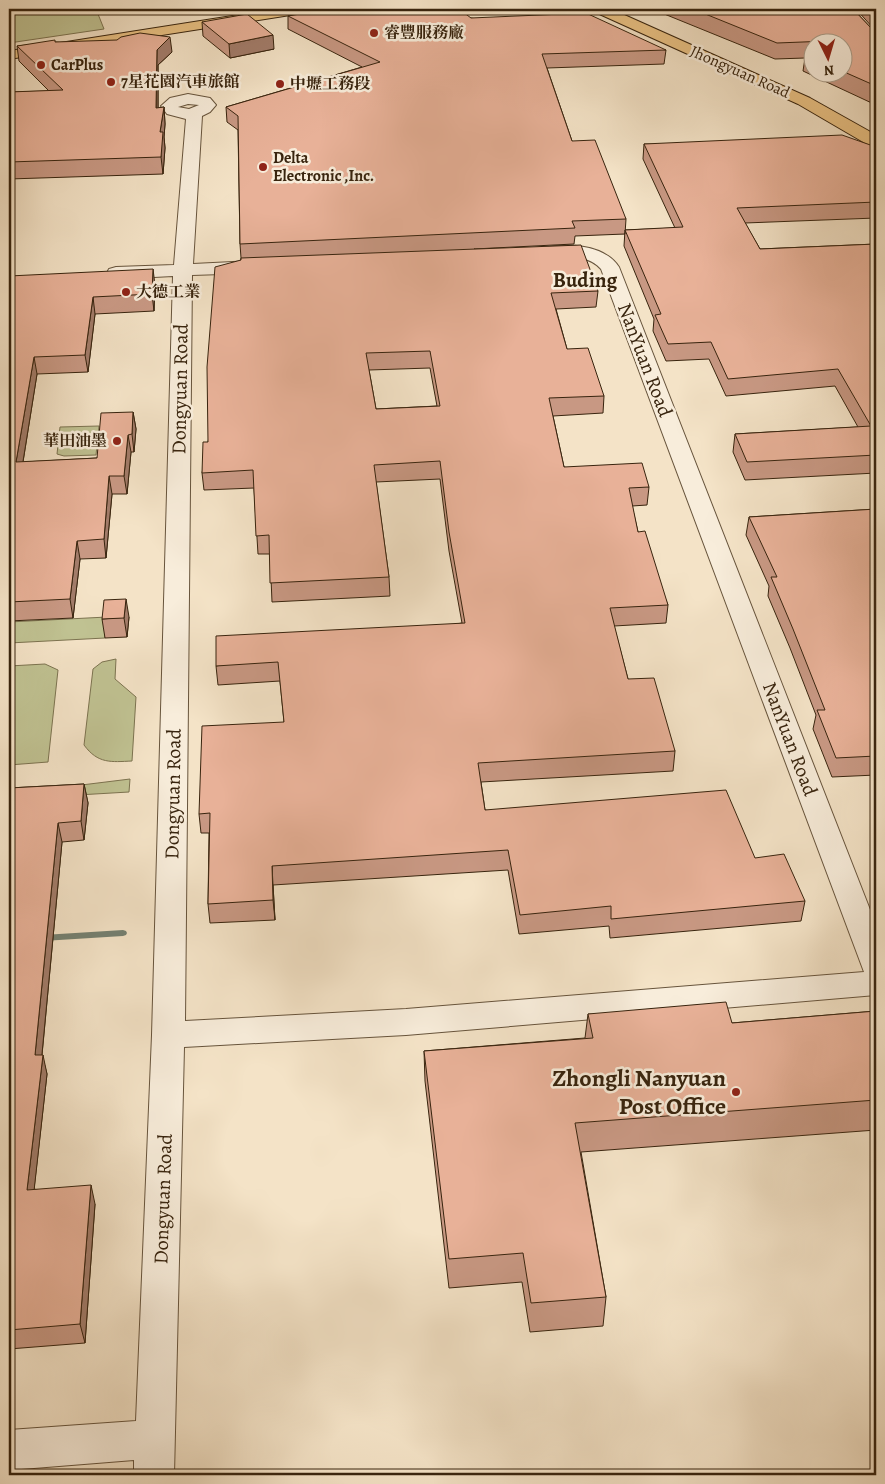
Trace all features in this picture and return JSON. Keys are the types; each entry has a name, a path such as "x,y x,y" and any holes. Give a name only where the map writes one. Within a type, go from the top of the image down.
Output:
{"main road":[{"path":"9,46 246,9"},
{"path":"9,55 303,9"},
{"name":"Jhongyuan Road","path":"600,9 804,101 876,142"},
{"name":"Jhongyuan Road","path":"624,9 824,97 876,125"}],"street":[{"name":"Dongyuan Road","path":"154,1457 168,1035 183,270 194,113"},
{"name":"NanYuan Road","path":"527,254 587,253 598,256 610,268 876,964"},
{"path":"96,274 271,266"},
{"path":"168,1035 406,1022 876,983"},
{"path":"9,1450 154,1457"}],"green space":[{"path":"9,9 96,9 104,29 9,43"},
{"path":"99,426 96,455 64,456 57,454 60,427"},
{"path":"107,617 105,638 9,643 9,622"},
{"path":"116,659 115,679 136,697 132,761 105,761 94,756 84,745 93,669 102,662"},
{"path":"45,664 58,670 48,762 9,765 9,666"},
{"path":"130,779 129,792 9,799 33,791"}],"building":[{"path":"330,9 459,9 471,18 586,13 666,50 542,54 572,141 595,140 626,219 572,221 575,228 240,244 238,116 226,107 380,62 288,16"},
{"path":"693,9 853,9 872,29 876,29 876,86 852,75 852,32 802,32 802,42 777,43"},
{"path":"247,14 273,35 229,44 202,22"},
{"path":"140,33 170,37 157,50 156,108 164,107 160,132 163,132 161,157 9,162 9,92 63,90 17,46 55,40 55,42 117,40 121,37"},
{"path":"842,135 876,147 876,202 737,208 760,249 876,244 876,455 747,462 735,434 871,426 838,369 728,379 711,342 668,344 655,315 661,314 625,230 683,227 644,144"},
{"path":"581,245 598,291 551,293 567,349 588,348 604,396 549,398 564,467 642,463 649,487 629,488 638,532 645,531 668,605 610,608 628,679 654,678 675,751 478,763 485,810 726,790 755,858 784,854 805,901 611,919 611,906 520,915 508,850 272,866 273,900 208,904 210,813 199,814 202,726 284,722 278,662 216,666 216,636 465,623 449,532 440,461 374,465 389,577 270,583 269,535 256,536 253,470 202,473 203,442 208,442 207,367 215,267 241,260 241,258","holes":["430,351 440,406 376,409 366,353"]},
{"path":"153,269 152,294 93,297 85,355 34,357 16,462 97,458 101,413 133,412 132,434 128,435 124,476 109,476 104,539 77,541 70,599 9,602 9,276"},
{"path":"876,509 876,756 836,758 817,710 825,710 771,577 777,577 749,517"},
{"path":"126,599 124,618 102,619 104,600"},
{"path":"84,784 81,821 58,823 35,1055 43,1055 27,1190 91,1185 80,1324 9,1330 9,788"},
{"path":"726,1002 732,1023 876,1011 876,1100 575,1123 606,1297 531,1303 523,1253 449,1259 424,1051 593,1038 588,1014"}],"waterway":[{"path":"43,938 123,933"}],"place":[{"name":"睿豐服務廠","path":"374,33"},
{"name":"CarPlus","path":"41,65"},
{"name":"7星花園汽車旅館","path":"111,82"},
{"name":"中壢工務段","path":"280,84"},
{"name":"Delta Electronic ,Inc.","path":"263,167"},
{"name":"大德工業","path":"126,292"},
{"name":"華田油墨","path":"117,441"},
{"name":"Zhongli Nanyuan Post Office","path":"736,1092"}],"district":[{"name":"Buding","path":"585,280"}]}
